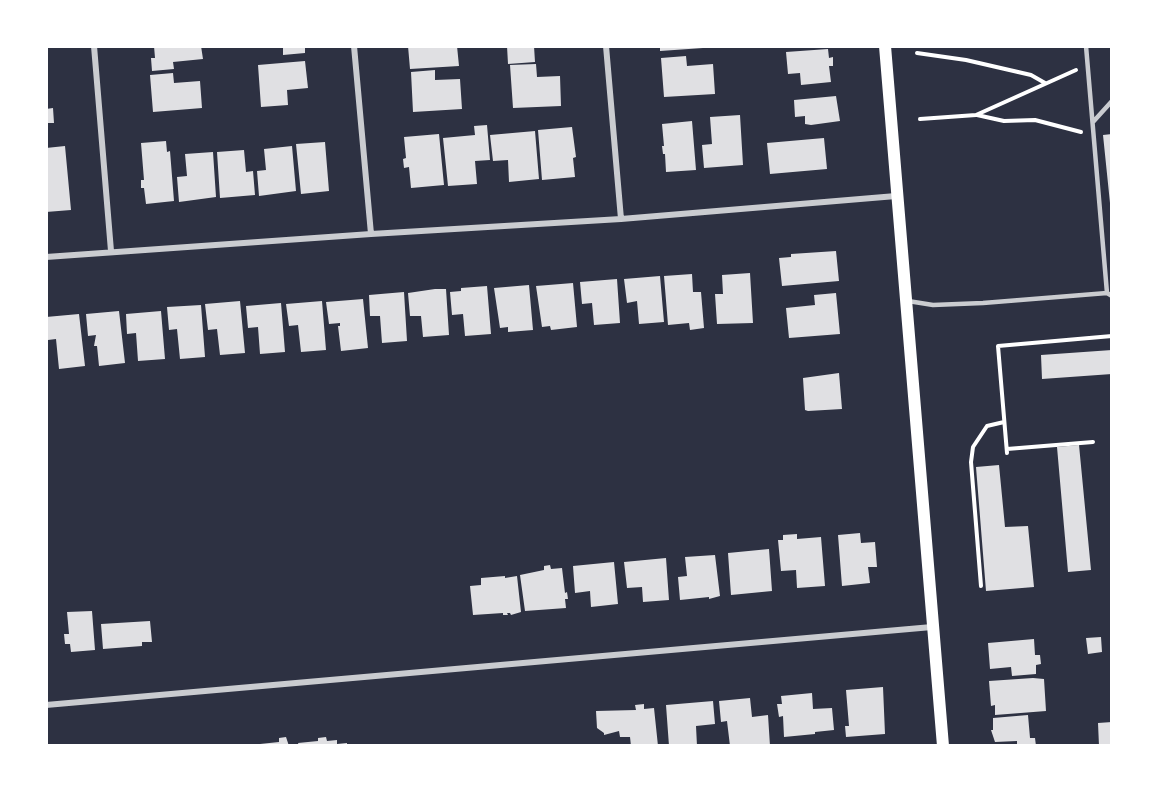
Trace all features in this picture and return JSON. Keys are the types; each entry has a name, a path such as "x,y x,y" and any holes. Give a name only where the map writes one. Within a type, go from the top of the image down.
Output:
{"main road":[{"path":"885,46 943,746"}],"street":[{"path":"94,46 111,251"},
{"path":"354,46 371,234"},
{"path":"606,46 621,219"},
{"path":"46,257 621,219 896,196"},
{"path":"46,705 932,627"}],"lane":[{"path":"905,300 933,305 1109,294 1086,46"},
{"path":"1093,122 1112,101"}],"path":[{"path":"917,53 966,60 1031,75 1046,83"},
{"path":"976,115 1088,64"},
{"path":"920,119 976,115 1004,121 1035,120 1094,135"},
{"path":"1092,442 1007,451 998,346 1112,336"},
{"path":"981,586 971,462 973,447 987,426 1004,422"}],"building":[{"path":"154,46 201,46 203,59 173,62 174,69 152,71 151,58 155,58"},
{"path":"283,46 305,46 305,53 283,55"},
{"path":"408,46 457,46 459,66 410,69"},
{"path":"507,46 534,46 535,62 508,64"},
{"path":"660,46 703,46 703,48 660,51"},
{"path":"828,49 829,58 833,57 833,66 829,66 831,82 801,85 800,73 788,74 786,52"},
{"path":"686,56 687,66 713,64 715,94 664,97 661,58"},
{"path":"305,61 308,88 287,90 288,105 261,107 258,65"},
{"path":"536,64 537,77 560,76 561,106 513,108 510,65"},
{"path":"435,70 435,80 460,79 462,109 413,112 411,72"},
{"path":"173,73 174,83 200,81 202,108 153,112 150,75"},
{"path":"836,96 840,121 811,125 805,124 805,116 795,117 794,100"},
{"path":"53,108 54,123 46,123 46,109"},
{"path":"740,115 743,165 704,168 702,145 712,144 710,117"},
{"path":"692,121 696,170 666,172 662,146 664,146 662,124"},
{"path":"487,125 490,160 475,161 477,184 448,186 443,138 475,135 474,126"},
{"path":"572,127 576,157 573,158 575,177 542,180 538,130"},
{"path":"535,131 539,179 509,182 508,160 493,161 490,135"},
{"path":"439,134 444,185 411,188 409,167 404,168 403,159 406,158 404,137"},
{"path":"1112,134 1112,203 1110,203 1103,135"},
{"path":"824,138 827,169 770,174 767,143"},
{"path":"166,141 167,152 170,151 174,201 146,204 144,188 141,188 141,180 144,180 141,143"},
{"path":"325,142 329,191 301,194 296,144"},
{"path":"65,146 71,210 46,212 46,148"},
{"path":"292,146 296,191 259,196 257,171 266,170 264,149"},
{"path":"244,150 246,172 253,171 255,195 220,198 217,152"},
{"path":"213,152 216,197 179,202 177,177 187,176 185,154"},
{"path":"836,251 839,281 782,286 779,258 791,257 791,254"},
{"path":"750,273 753,323 717,324 715,294 723,294 722,275"},
{"path":"692,274 693,292 701,292 704,328 690,330 689,323 668,325 664,276"},
{"path":"660,276 664,322 639,324 637,301 627,303 624,279"},
{"path":"617,279 620,323 594,325 592,303 582,304 580,282"},
{"path":"573,283 577,327 551,330 550,326 542,327 536,286"},
{"path":"529,285 533,330 508,332 508,327 500,328 494,288"},
{"path":"487,286 491,334 465,336 463,314 452,315 450,292 461,291 461,288"},
{"path":"446,289 449,335 423,337 421,316 410,316 408,293"},
{"path":"404,292 407,341 382,343 380,316 370,316 369,295"},
{"path":"836,293 840,334 789,338 786,308 815,305 814,295"},
{"path":"363,299 368,348 341,351 338,326 340,323 329,324 326,302"},
{"path":"240,301 245,353 220,355 217,329 208,330 205,304"},
{"path":"322,301 326,350 301,352 298,325 289,326 286,304"},
{"path":"281,303 285,352 260,354 258,327 248,328 246,306"},
{"path":"201,305 205,357 180,359 177,329 169,330 167,307"},
{"path":"119,311 125,363 99,366 97,346 94,346 96,335 88,336 86,314"},
{"path":"161,311 165,359 138,361 136,333 127,334 126,314"},
{"path":"79,314 85,366 59,369 56,339 48,340 46,317"},
{"path":"1112,350 1112,374 1042,379 1041,355"},
{"path":"839,373 842,409 805,410 803,378"},
{"path":"1079,445 1091,570 1068,572 1057,447"},
{"path":"999,465 1005,527 1028,526 1034,587 986,591 976,467"},
{"path":"860,533 861,543 875,542 877,567 868,567 870,583 842,586 838,535"},
{"path":"797,534 797,539 821,537 825,586 797,588 796,570 781,571 778,540 783,540 783,535"},
{"path":"769,549 772,591 731,595 728,553"},
{"path":"715,555 720,596 709,599 709,597 680,600 678,577 687,576 685,557"},
{"path":"666,558 669,600 643,602 642,587 627,588 624,562"},
{"path":"614,562 618,604 591,607 590,591 575,593 573,566"},
{"path":"550,565 551,569 562,568 565,593 567,592 568,599 565,599 566,608 525,611 520,575 544,570 544,566"},
{"path":"505,576 505,578 517,576 521,612 511,615 507,613 508,615 503,615 503,613 473,615 470,586 481,585 481,578"},
{"path":"92,611 95,650 71,652 70,644 65,644 64,634 69,634 67,612"},
{"path":"150,621 152,642 142,642 142,646 103,649 101,624"},
{"path":"1101,637 1102,652 1088,654 1086,638"},
{"path":"1034,639 1035,655 1040,655 1041,664 1036,665 1036,674 1012,676 1011,667 990,669 988,643"},
{"path":"1044,679 1046,711 995,715 995,705 991,706 989,681"},
{"path":"883,687 885,734 846,737 845,726 849,726 846,690"},
{"path":"812,693 813,709 832,708 834,730 784,737 783,716 779,717 777,704 782,704 781,696"},
{"path":"750,698 752,717 768,715 770,746 730,746 727,721 721,722 719,701"},
{"path":"713,701 715,724 696,726 697,746 669,746 666,705"},
{"path":"644,704 644,709 654,708 658,746 631,746 630,737 620,737 619,731 604,735 597,728 596,711 636,710 635,705"},
{"path":"1028,715 1030,738 1035,738 1036,746 1017,746 1017,741 995,742 991,730 993,730 993,718"},
{"path":"1112,722 1112,746 1099,746 1098,723"},
{"path":"286,737 289,746 260,746 260,744 279,742 279,738"},
{"path":"326,737 327,741 337,740 337,744 347,743 347,746 299,746 298,743 318,741 318,738"}]}
